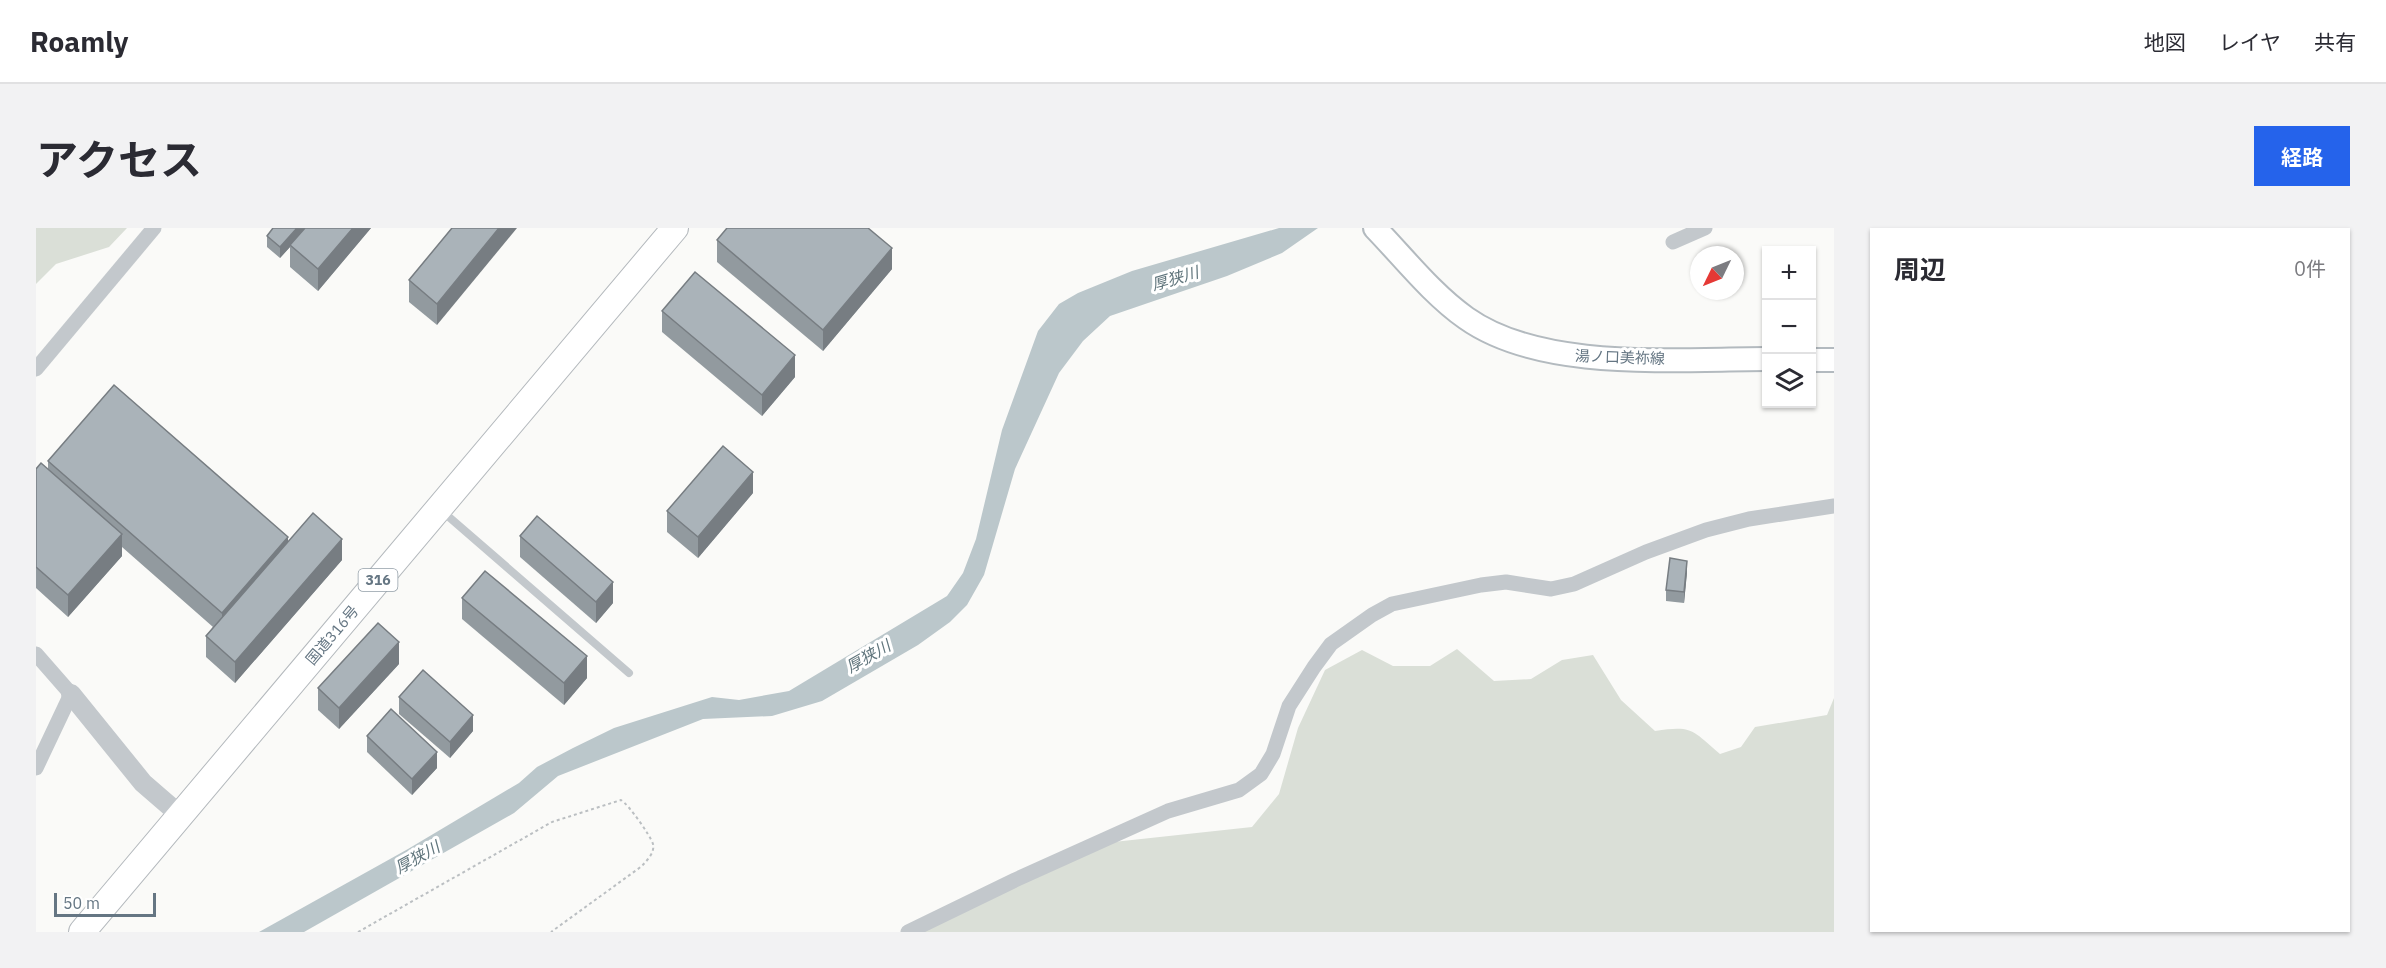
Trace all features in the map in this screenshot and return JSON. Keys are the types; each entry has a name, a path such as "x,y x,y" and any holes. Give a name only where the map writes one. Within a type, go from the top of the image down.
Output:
{"highway":[{"name":"国道316号","path":"82,932 672,229"}],"main road":[{"name":"湯ノ口美祢線","path":"1375,228 1442,298 1467,319 1496,335 1526,347 1581,357 1762,359"},
{"path":"1816,360 1834,360"}],"street":[{"path":"36,369 154,228"},
{"path":"1673,242 1705,228"},
{"path":"908,932 1015,880 1168,811 1239,790 1261,774 1273,754 1289,706 1331,644 1392,604 1506,582 1551,590 1574,584 1646,552 1706,530 1749,519 1834,506"},
{"path":"36,654 143,783 180,815"},
{"path":"36,768 71,694"}],"lane":[{"path":"439,508 629,674"}],"path":[{"path":"358,932 552,822 621,800 629,805 653,844 652,854 642,866 551,932"}],"shaded area":[{"path":"36,228 127,228 109,247 56,264 36,284"},
{"path":"1457,649 1494,681 1531,679 1562,660 1593,655 1621,700 1655,731 1685,729 1691,731 1720,754 1741,747 1755,727 1827,715 1834,698 1834,932 922,932 1095,844 1252,827 1279,794 1298,728 1325,670 1362,650 1393,666 1430,666"}],"water":[{"name":"厚狭川","path":"1279,228 1318,228 1282,253 1227,276 1110,316 1083,341 1059,373 1015,469 984,575 967,605 950,622 918,645 822,701 772,716 703,719 558,776 514,813 304,932 259,932 408,849 519,783 537,767 573,748 614,728 712,697 739,700 789,691 947,596 963,573 976,539 1002,430 1038,331 1059,304 1078,293 1132,271"}],"building":[{"path":"273,228 297,228 280,247 267,236"},
{"path":"305,228 353,228 318,269 290,245"},
{"path":"452,228 499,228 437,304 409,280"},
{"path":"727,228 868,228 892,248 823,330 717,240"},
{"path":"695,272 795,355 762,395 662,311"},
{"path":"114,385 288,537 222,613 48,461"},
{"path":"723,446 753,472 698,537 667,511"},
{"path":"41,463 122,534 68,595 36,567 36,469"},
{"path":"313,513 342,539 235,662 206,636"},
{"path":"537,516 613,582 596,602 520,536"},
{"path":"1670,558 1687,561 1684,592 1666,590"},
{"path":"485,571 587,656 564,683 462,598"},
{"path":"378,623 399,642 339,708 318,688"},
{"path":"423,670 473,715 450,742 399,697"},
{"path":"391,709 437,752 412,779 367,736"}]}
